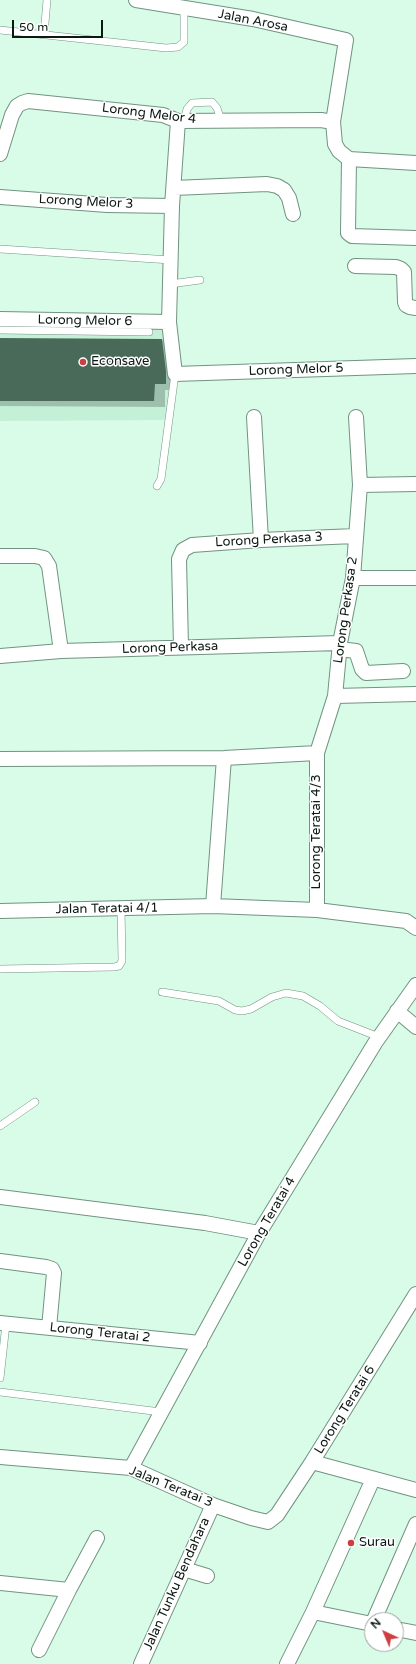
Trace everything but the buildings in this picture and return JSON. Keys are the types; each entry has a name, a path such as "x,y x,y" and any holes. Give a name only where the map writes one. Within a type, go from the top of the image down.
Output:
{"street":[{"name":"Jalan Arosa","path":"136,0 253,19 346,40 333,122"},
{"name":"Lorong Melor 4","path":"0,154 12,115 17,106 28,101 163,115 181,121 321,120 333,122"},
{"path":"175,374 169,322 172,206 181,121"},
{"path":"333,122 335,144 339,151 349,159 416,163"},
{"path":"349,159 348,233 352,236 416,238"},
{"path":"174,188 272,185 284,190 289,198 293,214"},
{"name":"Lorong Melor 3","path":"0,197 107,205 172,206"},
{"path":"355,266 396,267 401,269 404,272 405,302 410,308 416,308"},
{"name":"Lorong Melor 6","path":"0,319 169,322"},
{"name":"Lorong Melor 5","path":"175,374 416,366"},
{"path":"254,417 261,540"},
{"name":"Lorong Perkasa 2","path":"317,753 335,696 339,646 353,578 360,485 356,417"},
{"path":"360,485 416,484"},
{"name":"Lorong Perkasa 3","path":"181,647 178,559 183,550 192,545 355,536"},
{"path":"0,556 35,556 44,558 49,566 61,651"},
{"path":"353,578 416,578"},
{"name":"Lorong Perkasa","path":"0,656 61,651 181,647 339,646 356,651 362,669 366,673 403,671"},
{"path":"335,696 416,694"},
{"path":"0,759 224,758 317,753"},
{"name":"Lorong Teratai 4/3","path":"316,910 317,753"},
{"path":"213,906 224,758"},
{"name":"Jalan Teratai 4/1","path":"0,911 213,906 316,910 406,921 416,928"},
{"name":"Lorong Teratai 4","path":"130,1468 200,1343 259,1233 379,1037 416,985"},
{"path":"397,1011 416,1027"},
{"path":"0,1198 205,1224 259,1233"},
{"path":"0,1261 52,1269 54,1274 49,1328"},
{"name":"Lorong Teratai 6","path":"268,1522 277,1515 312,1462 416,1294"},
{"name":"Lorong Teratai 2","path":"3,1323 200,1343"},
{"name":"Jalan Teratai 3","path":"0,1457 130,1468 213,1505 268,1522"},
{"path":"312,1462 416,1490"},
{"path":"287,1664 313,1612 373,1479"},
{"name":"Jalan Tunku Bendahara","path":"142,1664 213,1505"},
{"path":"378,1612 416,1524"},
{"path":"40,1650 68,1590 97,1538"},
{"path":"184,1569 207,1576"},
{"path":"0,1583 68,1590"},
{"path":"313,1612 364,1622"},
{"path":"404,1631 416,1633"}],"lane":[{"path":"44,35 47,0"},
{"path":"0,30 166,48 178,47 184,42 184,8"},
{"path":"0,249 171,260"},
{"path":"170,284 200,280"},
{"path":"0,330 148,332"},
{"path":"157,486 161,479 175,374"},
{"path":"0,969 119,966 122,961 121,908"},
{"path":"162,992 219,1001 242,1012 251,1009 272,997 286,993 303,996 320,1006 338,1021 379,1037"},
{"path":"0,1126 34,1102"},
{"path":"0,1378 3,1323"},
{"path":"0,1392 162,1412"}],"shaded area":[{"name":"Econsave","path":"0,322 166,327 171,375 166,420 0,421"}],"place":[{"name":"Econsave","path":"83,362"},
{"name":"Surau","path":"351,1543"}]}
